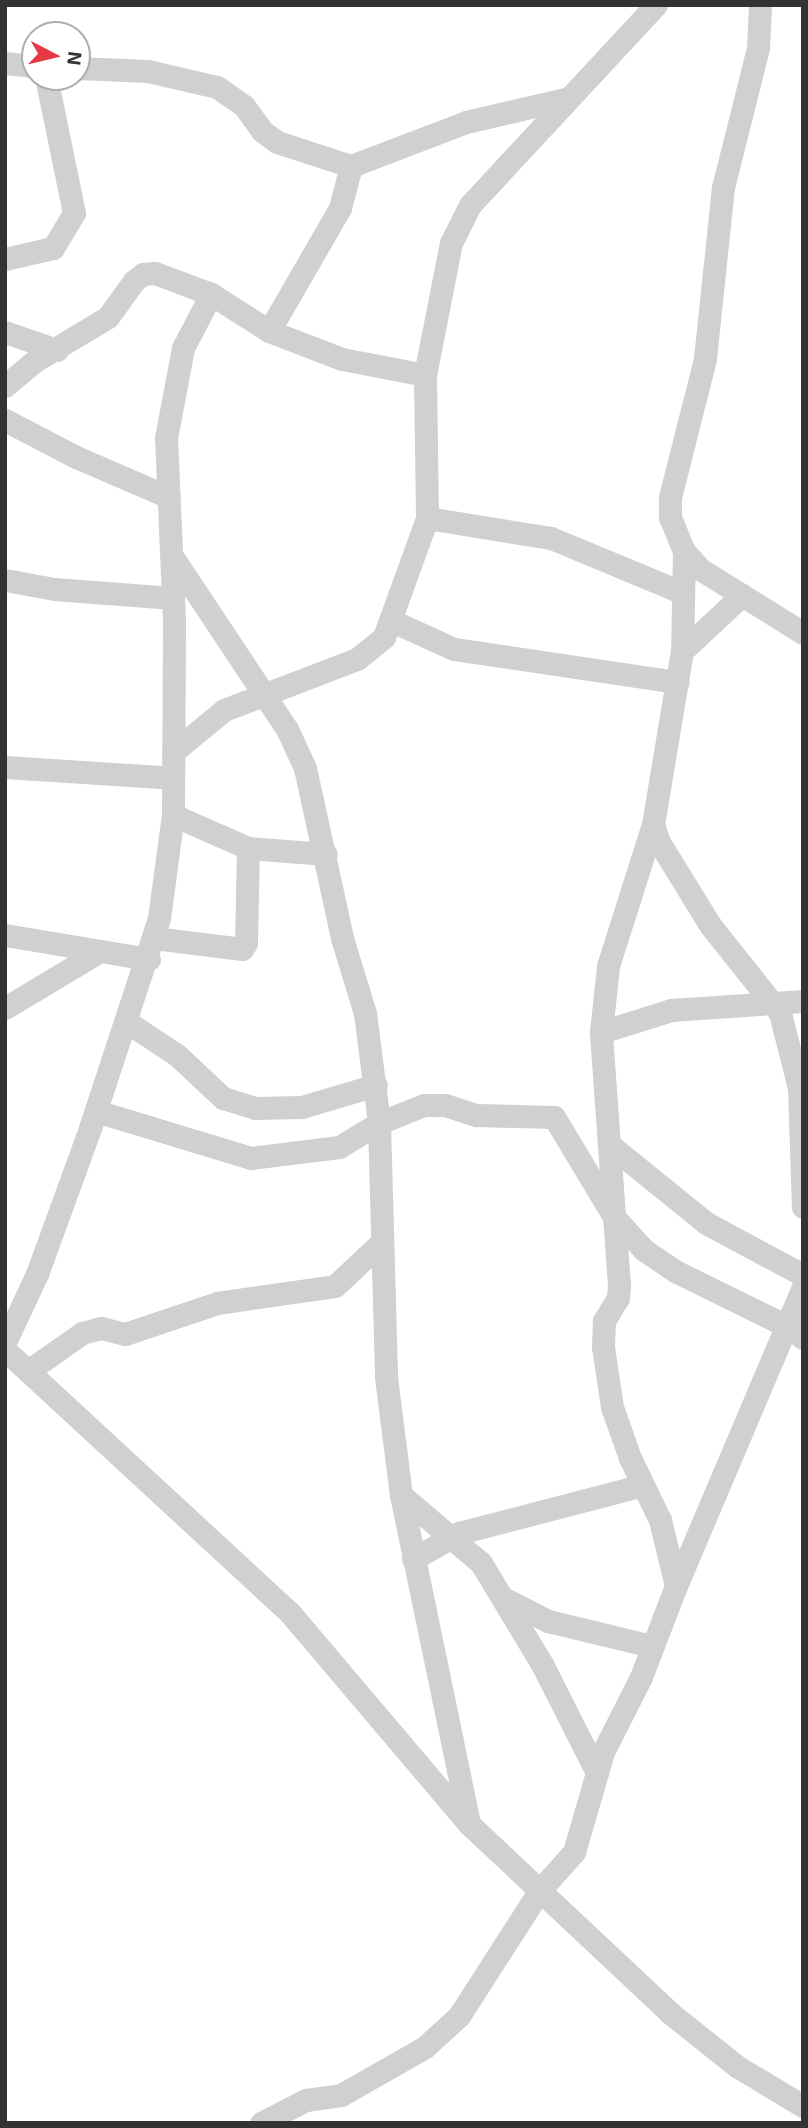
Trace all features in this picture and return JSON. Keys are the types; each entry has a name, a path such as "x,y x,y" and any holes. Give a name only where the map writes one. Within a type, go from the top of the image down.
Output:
{"street":[{"path":"173,752 224,710 365,655 384,637 427,518 425,375 448,254 470,205 565,99 656,5"},
{"path":"760,5 758,48 723,187 705,359 670,497 670,517 684,551 700,569 803,633"},
{"path":"91,69 148,71 217,87 244,106 262,131 277,142 351,166 466,122 565,99"},
{"path":"5,260 53,248 74,214 49,91"},
{"path":"269,331 340,208 351,166"},
{"path":"5,386 35,361 108,317 143,274 182,280 211,293 269,331 342,359 425,375"},
{"path":"5,1342 37,1273 152,948 173,815 173,598 166,438 183,348 211,293"},
{"path":"5,332 57,350"},
{"path":"5,420 76,457 169,497"},
{"path":"427,518 569,543 683,593"},
{"path":"676,1586 660,1520 612,1407 603,1347 604,1321 619,1293 611,1146 601,1032 608,966 653,824 678,682 682,651 684,551"},
{"path":"172,556 264,695 305,768 326,854 342,938 365,1013 379,1123 386,1377 401,1495 469,1824"},
{"path":"5,580 54,589 173,598"},
{"path":"682,651 742,595"},
{"path":"390,620 454,649 678,682"},
{"path":"5,767 173,778"},
{"path":"173,815 248,848 326,854"},
{"path":"653,824 659,842 710,925 780,1013 798,1064 803,1207"},
{"path":"5,935 100,951 152,948 242,949 246,943 248,848"},
{"path":"5,1008 100,951"},
{"path":"601,1032 671,1010 803,1001"},
{"path":"127,1022 177,1055 223,1098 255,1108 302,1107 376,1085"},
{"path":"96,1111 251,1158 339,1147 379,1123 424,1105 445,1105 476,1115 554,1117 614,1217 644,1250 677,1272 796,1332"},
{"path":"611,1146 706,1223 803,1275"},
{"path":"28,1371 82,1333 101,1328 125,1334 217,1303 297,1288 335,1286 382,1242"},
{"path":"261,2123 306,2099 341,2095 425,2047 459,2016 540,1890 574,1852 597,1773 676,1586 796,1332 803,1287"},
{"path":"5,1350 290,1613 469,1824 670,2013 738,2067 803,2106"},
{"path":"413,1559 450,1537 643,1485"},
{"path":"401,1495 481,1563 503,1598 597,1773"},
{"path":"503,1598 548,1621 651,1646"}]}
